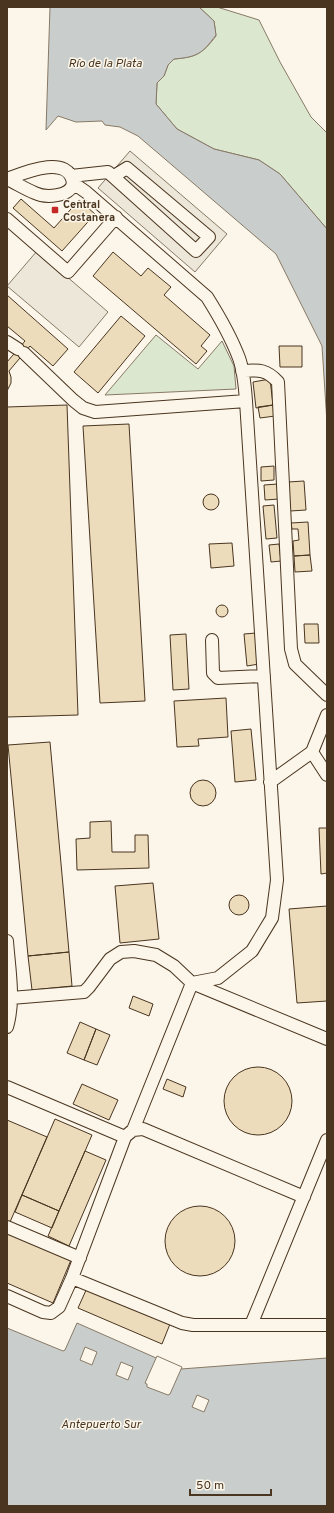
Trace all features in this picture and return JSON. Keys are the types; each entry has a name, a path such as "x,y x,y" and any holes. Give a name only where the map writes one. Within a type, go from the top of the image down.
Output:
{"street":[{"path":"7,179 38,168 57,167 64,170 72,180 207,297 216,310 242,371 246,401 277,880 272,918 252,951 218,978 192,983"},
{"path":"72,180 108,172 196,251 209,237 127,168 114,176"},
{"path":"7,179 40,195 64,194 70,190 72,180"},
{"path":"7,219 68,272 116,217"},
{"path":"7,342 21,351 83,408 96,412 246,401"},
{"path":"242,371 259,370 271,374 278,382 291,649 294,664 327,695"},
{"path":"212,640 213,673 218,678 264,676"},
{"path":"270,782 312,752 327,715"},
{"path":"312,752 327,775"},
{"path":"7,941 11,998 10,1015 7,1027"},
{"path":"11,998 84,992 110,959 121,952 134,951 156,954 174,966 192,983 327,1039"},
{"path":"7,1296 42,1312 51,1313 59,1307 192,983"},
{"path":"7,1087 129,1134 142,1130 304,1197"},
{"path":"251,1325 327,1140"},
{"path":"7,1227 80,1258"},
{"path":"72,1278 182,1323 194,1325 327,1325"}],"green space":[{"path":"199,7 217,7 259,20 280,62 311,117 327,133 327,229 280,174 259,160 214,149 177,129 156,104 157,83 164,76 168,65 174,59 194,56 203,51 216,36 214,21"},
{"path":"156,335 198,369 222,341 234,366 236,389 105,395"}],"shaded area":[{"path":"130,151 227,234 195,272 98,188"},
{"path":"37,251 108,312 79,347 7,286"}],"water":[{"name":"Río de la Plata","path":"50,7 199,7 214,21 216,35 203,50 194,56 174,59 168,65 164,76 157,83 156,104 177,129 214,149 259,160 280,174 327,229 327,423 322,346 276,254 138,136 120,127 105,125 102,121 76,122 58,116 46,130"},
{"name":"Antepuerto Sur","path":"77,1323 181,1369 327,1358 327,1506 7,1506 7,1328 63,1351 65,1350"}],"pier":[{"path":"85,1347 97,1352 92,1365 80,1360"},
{"path":"157,1356 182,1367 170,1394 168,1395 147,1387 147,1384 145,1383"},
{"path":"121,1362 133,1367 128,1380 116,1375"},
{"path":"197,1395 209,1400 204,1412 192,1407"}],"building":[{"path":"21,199 54,228 79,200 95,214 62,251 13,208"},
{"path":"113,252 141,276 148,268 171,287 164,295 210,335 201,346 207,351 196,364 93,276"},
{"path":"7,295 68,349 53,366 30,346 9,371 11,383 7,391 7,362 25,341 7,326"},
{"path":"121,316 145,336 98,393 74,372"},
{"path":"279,346 302,346 302,367 280,367"},
{"path":"270,379 273,405 256,408 253,382"},
{"path":"67,405 78,715 7,717 7,407"},
{"path":"273,405 275,416 260,418 258,407"},
{"path":"129,424 145,701 100,703 83,426"},
{"path":"274,466 274,480 261,481 261,467"},
{"path":"304,481 306,510 290,511 288,482"},
{"path":"278,484 279,499 265,500 264,485"},
{"path":"211,494 218,499 219,502 214,509 211,510 204,505 203,502 208,495"},
{"path":"274,505 277,538 266,539 263,506"},
{"path":"308,522 310,555 294,556 293,541 299,540 298,529 292,529 291,523"},
{"path":"232,543 234,566 211,568 209,544"},
{"path":"279,544 281,561 271,562 269,545"},
{"path":"310,555 312,571 295,572 294,556"},
{"path":"220,605 224,605 228,611 224,617 220,617 216,613 216,609"},
{"path":"304,624 318,624 319,643 305,643"},
{"path":"256,633 259,664 247,666 244,634"},
{"path":"186,634 189,689 173,690 170,635"},
{"path":"226,698 228,737 198,739 199,746 177,747 174,701"},
{"path":"251,729 256,780 235,782 231,731"},
{"path":"50,742 69,952 28,956 8,745"},
{"path":"203,780 212,784 216,793 212,802 203,806 194,802 190,793 194,784"},
{"path":"111,821 112,852 135,852 135,835 148,835 149,868 77,870 76,839 90,838 90,822"},
{"path":"319,828 327,828 327,873 321,874"},
{"path":"153,883 159,939 120,943 115,886"},
{"path":"235,895 243,895 249,901 249,909 243,915 235,915 229,909 229,901"},
{"path":"327,906 327,1001 297,1003 289,909"},
{"path":"69,952 72,986 32,990 28,956"},
{"path":"133,996 153,1004 149,1016 129,1008"},
{"path":"80,1022 96,1029 84,1060 67,1053"},
{"path":"96,1029 110,1035 97,1065 84,1060"},
{"path":"258,1067 271,1070 282,1077 289,1088 292,1101 289,1114 282,1125 271,1132 258,1135 245,1132 234,1125 227,1114 224,1101 227,1088 234,1077 245,1070"},
{"path":"167,1079 186,1087 183,1097 163,1089"},
{"path":"82,1084 118,1100 109,1120 73,1104"},
{"path":"55,1119 92,1135 59,1211 22,1195"},
{"path":"7,1120 47,1137 10,1222 7,1221"},
{"path":"85,1151 106,1160 69,1246 48,1236"},
{"path":"22,1195 59,1211 52,1228 15,1212"},
{"path":"200,1206 213,1209 225,1216 232,1228 235,1241 232,1254 225,1266 213,1273 200,1276 187,1273 175,1266 168,1254 165,1241 168,1228 175,1216 187,1209"},
{"path":"7,1233 71,1260 53,1303 7,1283"},
{"path":"87,1288 170,1324 162,1344 78,1308"}],"place":[{"name":"Central Costanera","path":"55,210"}]}
